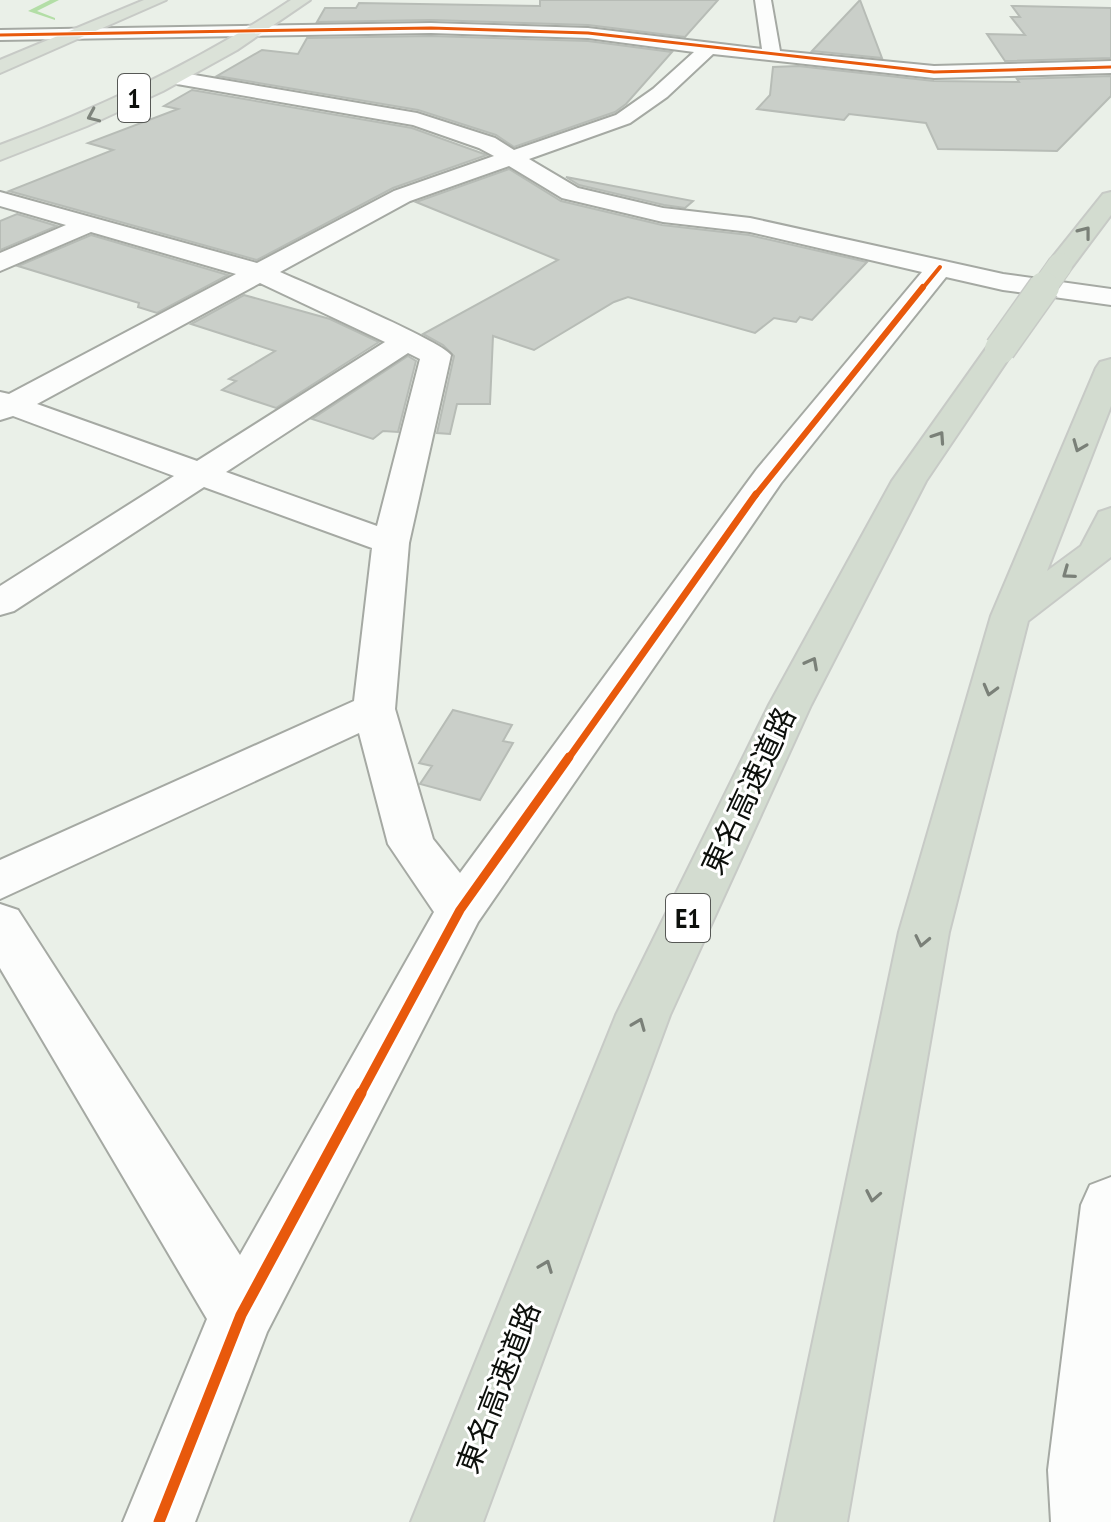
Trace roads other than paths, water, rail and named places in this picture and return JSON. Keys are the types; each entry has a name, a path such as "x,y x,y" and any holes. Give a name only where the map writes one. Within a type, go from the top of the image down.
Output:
{"highway":[{"path":"0,67 158,0"},
{"name":"1","path":"0,153 85,120 177,78 262,29 302,0"},
{"name":"東名高速道路","path":"447,1522 649,1000 790,705 909,481 1060,265 1111,199"},
{"path":"811,1522 924,932 1010,616 1110,371"},
{"path":"1010,616 1096,552 1111,519"}],"street":[{"path":"763,0 772,56"},
{"path":"0,35 431,28 588,33 934,72 1111,67"},
{"path":"4,406 402,196 623,119 660,93 709,48"},
{"path":"177,78 417,119 487,143 570,193 663,215 750,225 1003,282 1111,297"},
{"path":"0,199 259,272 436,355 391,543 374,709 411,844 460,910"},
{"path":"0,263 89,224"},
{"path":"159,1522 241,1315 460,910 769,476 940,267"},
{"path":"0,603 408,340"},
{"path":"4,406 391,543"},
{"path":"0,881 374,709"},
{"path":"0,924 241,1315"},
{"path":"1087,1522 1083,1470 1111,1205"}],"waterway":[{"path":"53,19 31,11 56,0"}]}
